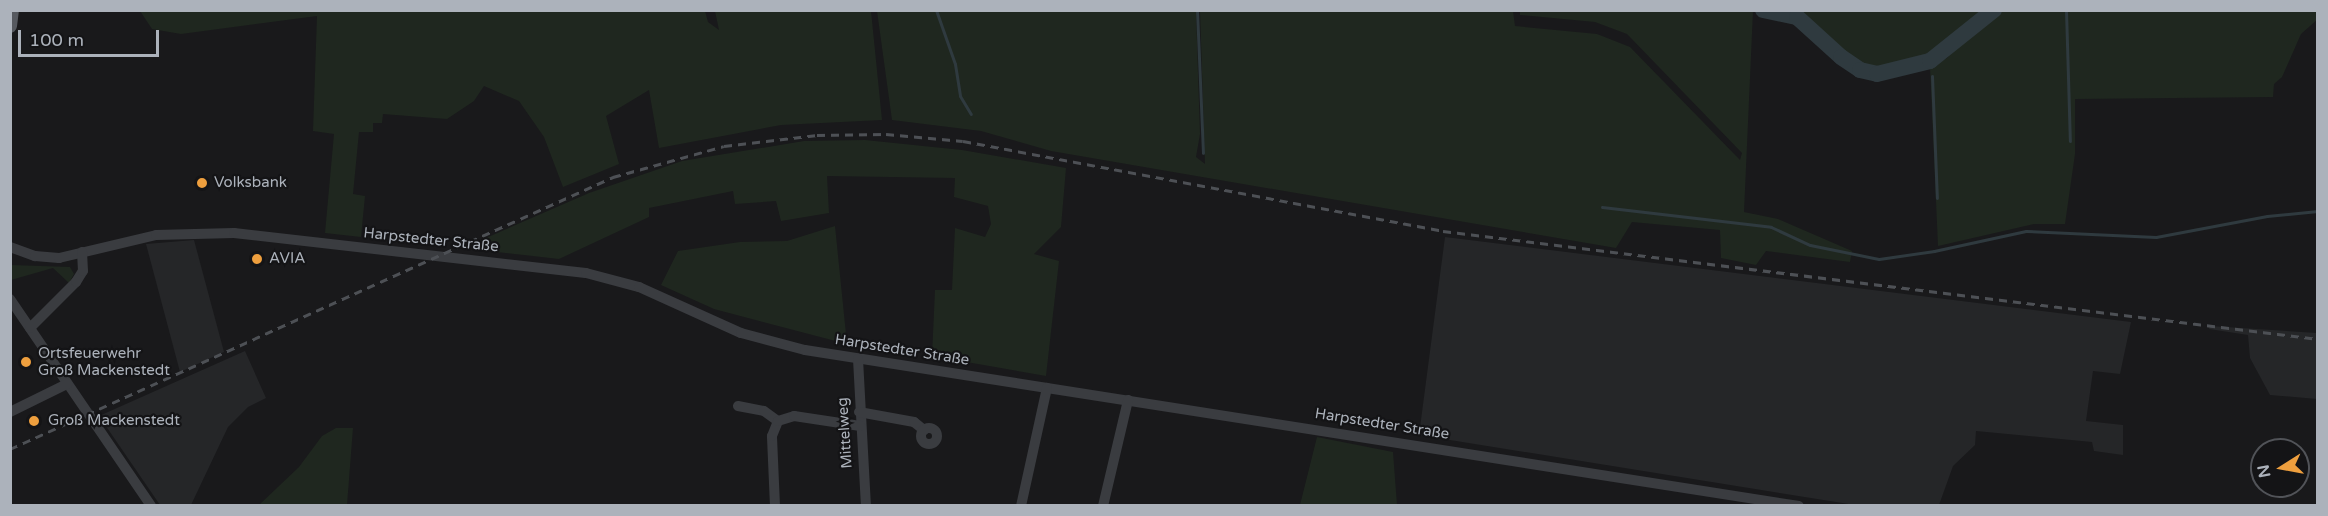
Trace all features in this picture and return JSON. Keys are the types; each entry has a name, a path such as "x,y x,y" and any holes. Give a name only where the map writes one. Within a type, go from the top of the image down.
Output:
{"main road":[{"path":"10,26 12,10"}],"street":[{"name":"Harpstedter Straße","path":"10,247 51,258 156,236 234,233 586,273 643,289 741,333 805,350 1799,506"},
{"path":"30,328 76,282 82,272 82,252"},
{"path":"10,299 151,506"},
{"name":"Mittelweg","path":"858,359 858,412 866,506"},
{"path":"10,412 67,384"},
{"path":"1021,506 1047,388"},
{"path":"1103,506 1128,400"},
{"path":"738,406 764,411 778,421"},
{"path":"858,412 914,422 924,430"},
{"path":"778,421 794,416 860,426"},
{"path":"775,506 772,436 778,421"}],"shaded area":[{"path":"2317,10 2318,19 2301,34 2282,77 2274,84 2273,97 2075,99 2075,154 2065,224 2034,224 1938,246 1930,67 1947,58 1966,36 1999,11"},
{"path":"140,11 705,11 708,22 719,30 715,11 871,11 882,120 781,125 659,148 649,90 606,116 619,164 563,187 544,137 519,101 484,86 474,101 447,119 383,114 382,123 373,123 373,132 359,132 353,194 365,196 361,237 325,233 334,134 313,131 317,16 181,34 152,29"},
{"path":"877,11 1196,11 1200,134 1196,157 1205,164 1200,11 1513,11 1515,26 1597,34 1630,47 1740,160 1742,153 1627,34 1595,22 1520,15 1520,11 1753,11 1744,212 1778,219 1852,251 1850,262 1766,251 1756,265 1721,258 1720,230 1632,222 1616,248 1051,151 981,131 892,120"},
{"path":"1776,11 1985,11 1935,54 1874,70 1831,45 1797,13"},
{"path":"865,140 962,150 1066,168 1061,227 1034,254 1059,261 1046,376 932,356 935,290 952,290 955,228 985,237 991,224 988,206 954,197 955,178 827,176 829,213 781,221 776,201 735,204 733,191 649,208 649,217 559,259 463,248 589,193 682,161 804,141"},
{"path":"835,226 847,344 714,309 661,285 678,251 740,242 787,241"},
{"path":"1445,237 2131,322 2120,374 2093,371 2086,421 2123,425 2123,455 2094,451 2092,442 1976,431 1975,445 1953,466 1939,505 1861,506 1419,435"},
{"path":"194,240 224,352 180,372 146,244"},
{"path":"11,265 70,267 74,274 69,283 53,268 11,280"},
{"path":"2210,326 2317,333 2317,399 2270,395 2250,358 2248,335 2209,329"},
{"path":"245,351 266,398 248,407 228,427 191,505 160,505 99,416"},
{"path":"336,428 353,428 347,505 259,505 299,467 322,436"},
{"path":"1317,437 1393,452 1397,505 1300,505"}],"waterway":[{"path":"936,10 955,64 960,96 971,114"},
{"path":"1197,10 1203,153"},
{"path":"1763,10 1797,17 1841,57 1860,70 1877,74 1930,61 1994,10"},
{"path":"2066,10 2070,141"},
{"path":"1930,61 1932,65"},
{"path":"1932,76 1937,198"},
{"path":"1602,207 1771,227 1810,245 1879,259 1934,251 2026,231 2156,237 2267,216 2318,211"}],"railway":[{"path":"10,449 613,177 724,146 817,135 886,134 963,141 1443,231 2318,339"}],"place":[{"name":"Volksbank","path":"202,183"},
{"name":"AVIA","path":"257,259"},
{"name":"Ortsfeuerwehr Groß Mackenstedt","path":"26,362"},
{"name":"Groß Mackenstedt","path":"34,421"}]}
